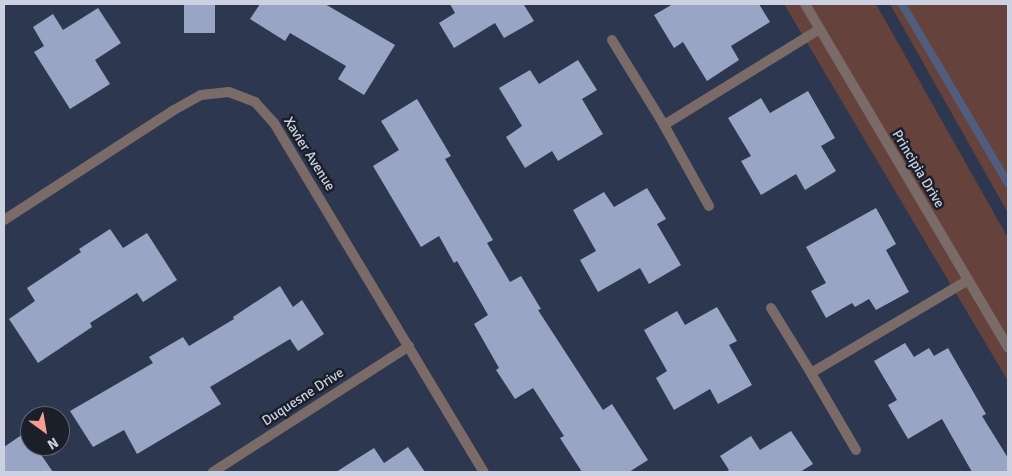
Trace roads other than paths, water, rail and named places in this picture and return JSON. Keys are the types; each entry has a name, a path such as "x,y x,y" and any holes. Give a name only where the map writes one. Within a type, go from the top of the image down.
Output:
{"street":[{"name":"Principia Drive","path":"805,4 1008,347"},
{"path":"664,125 820,29"},
{"path":"612,40 664,125 709,206"},
{"name":"Xavier Avenue","path":"4,220 174,110 201,95 229,92 255,102 274,123 484,472"},
{"path":"811,373 968,280"},
{"path":"771,308 856,450"},
{"name":"Duquesne Drive","path":"213,472 409,346"}],"waterway":[{"path":"902,4 1008,183"}]}
